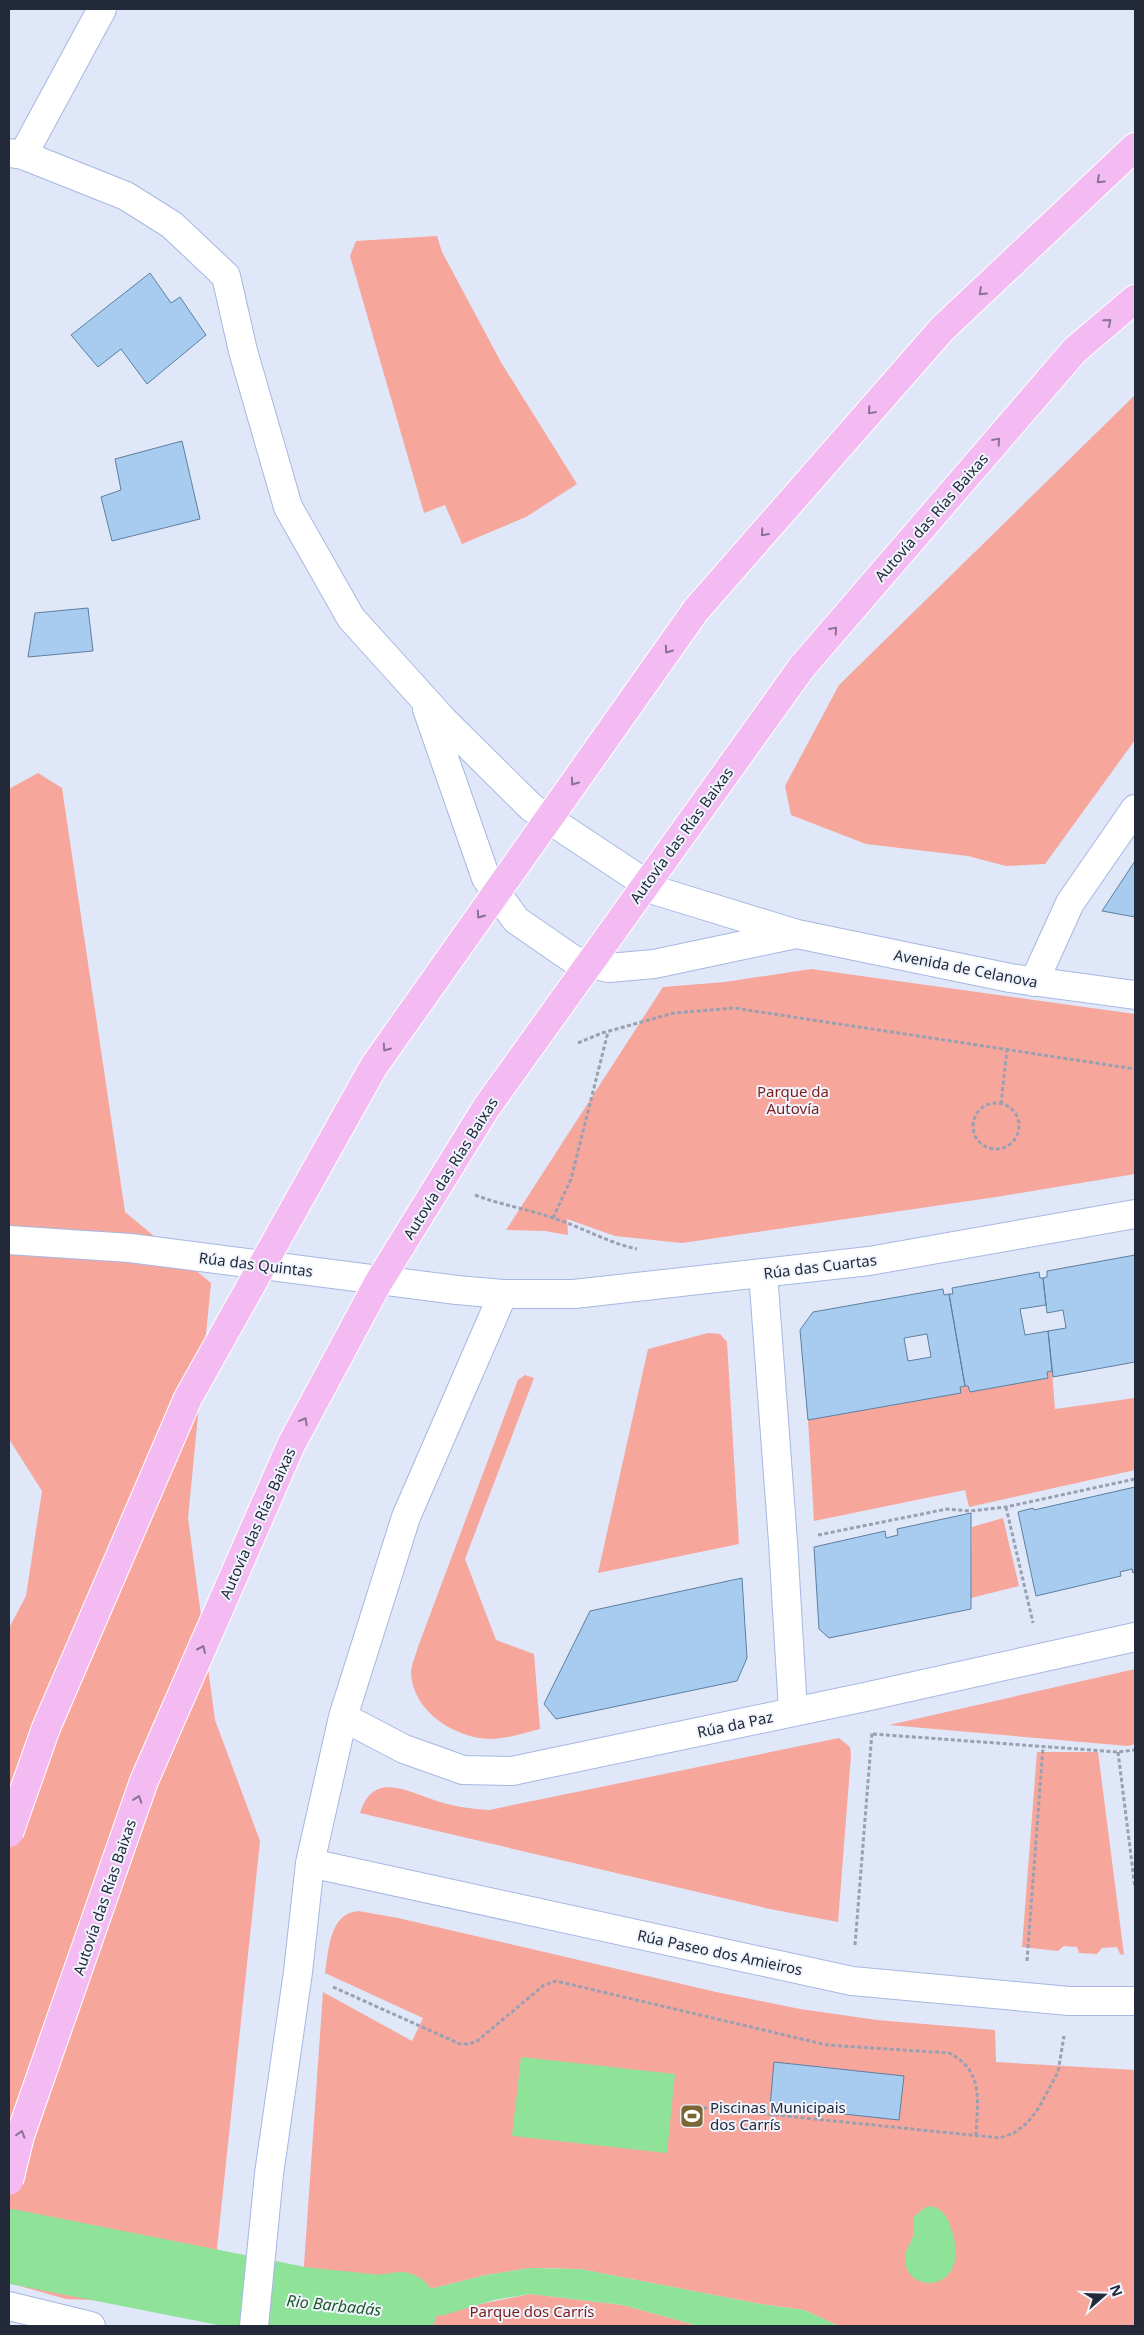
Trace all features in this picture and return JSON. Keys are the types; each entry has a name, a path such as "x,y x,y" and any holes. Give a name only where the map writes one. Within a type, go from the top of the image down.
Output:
{"highway":[{"path":"9,1834 46,1728 188,1398 374,1066 696,610 942,329 1135,147"},
{"name":"Autovía das Rías Baixas","path":"9,2181 20,2136 144,1781 291,1445 378,1283 486,1108 802,667 1075,350 1135,299"}],"street":[{"path":"16,154 102,9"},
{"name":"Avenida de Celanova","path":"16,154 126,196 172,225 226,276 243,351 288,507 351,618 444,722 532,808 656,890 797,934 1034,982 1135,995"},
{"path":"422,697 486,878 516,920 574,960 609,968 654,964 797,934"},
{"path":"1034,982 1070,903 1135,809"},
{"name":"Rúa das Cuartas","path":"503,1294 574,1294 869,1261 1135,1214"},
{"name":"Rúa das Quintas","path":"9,1240 130,1248 457,1290 503,1294"},
{"path":"763,1273 783,1542 793,1711"},
{"path":"254,2326 268,2174 298,1972 310,1863 343,1717 406,1517 503,1294"},
{"name":"Rúa da Paz","path":"343,1717 404,1749 463,1770 512,1771 865,1697 1135,1637"},
{"name":"Rúa Paseo dos Amieiros","path":"310,1863 852,1981 1069,2001 1135,2001"},
{"path":"9,2306 92,2326"}],"path":[{"path":"573,1045 608,1032 674,1013 734,1008 1135,1069"},
{"path":"553,1218 571,1179 608,1032"},
{"path":"1001,1104 1007,1050"},
{"path":"990,1104 1001,1104 1011,1109 1016,1115 1018,1129 1012,1142 998,1148 991,1148 978,1141 974,1134 974,1119 983,1107 990,1104"},
{"path":"783,1542 947,1509 970,1510 1006,1507 1135,1479"},
{"path":"1006,1507 1041,1658"},
{"path":"852,1981 873,1734 865,1697"},
{"path":"873,1734 1118,1752 1135,1750"},
{"path":"1024,1997 1043,1747"},
{"path":"1118,1752 1135,1888"},
{"path":"298,1972 460,2044 477,2041 544,1985 556,1981 827,2045 949,2053 962,2059 973,2073 977,2090 976,2136"},
{"path":"697,2107 1000,2138 1014,2133 1027,2123 1038,2109 1058,2072 1069,2001"}],"green space":[{"path":"437,236 442,252 502,364 577,484 526,517 462,544 445,505 424,513 350,256 356,241"},
{"path":"1135,395 1135,740 1045,864 1006,866 968,856 866,844 791,815 785,786 839,685"},
{"path":"38,773 62,788 125,1212 211,1283 188,1518 215,1720 260,1841 211,2305 66,2299 9,2283 9,1628 26,1596 42,1491 9,1439 9,789"},
{"name":"Parque da Autovía","path":"811,969 1135,1014 1135,1174 996,1197 682,1243 615,1236 567,1219 568,1235 545,1231 506,1230 663,987 725,982"},
{"path":"708,1333 720,1334 727,1342 739,1544 598,1573 648,1349"},
{"path":"1052,1371 1055,1409 1135,1398 1135,1470 969,1507 965,1490 814,1521 808,1420 813,1414"},
{"path":"525,1375 534,1378 465,1559 496,1640 534,1654 540,1729 515,1736 490,1739 463,1734 438,1720 419,1700 411,1670 518,1380"},
{"path":"1003,1518 1019,1586 971,1598 972,1527"},
{"path":"1135,1669 1135,1744 1128,1746 889,1725"},
{"path":"839,1738 850,1747 851,1755 838,1922 770,1909 360,1813 366,1800 374,1791 383,1788 405,1790 452,1805 489,1810"},
{"path":"1037,1752 1098,1752 1124,1955 1120,1954 1117,1947 1102,1948 1097,1954 1079,1953 1077,1947 1064,1946 1058,1951 1022,1947"},
{"path":"358,1911 398,1918 716,1992 800,2009 877,2020 995,2030 996,2062 1135,2070 1135,2326 839,2326 804,2310 760,2304 580,2269 530,2268 486,2275 394,2298 302,2294 323,1992 412,2041 423,2018 325,1973 332,1934 336,1926 348,1914"},
{"name":"Parque dos Carrís","path":"530,2294 623,2305 699,2326 297,2326 298,2316 387,2323"}],"water":[{"path":"521,2057 675,2074 667,2153 512,2136"},
{"path":"931,2206 944,2213 948,2220 953,2234 956,2254 953,2268 945,2278 935,2282 924,2282 914,2278 907,2270 905,2255 914,2234 914,2217 924,2208"},
{"path":"530,2268 580,2269 760,2304 804,2310 839,2326 699,2326 623,2305 530,2294 494,2300 444,2315 387,2323 298,2316 302,2294 394,2298 486,2275"}],"building":[{"path":"150,273 171,303 180,297 206,335 147,384 121,349 98,367 71,335"},
{"path":"182,441 200,519 112,541 101,497 121,490 115,459"},
{"path":"88,608 93,651 28,657 35,613"},
{"path":"1135,861 1135,917 1102,911"},
{"path":"1135,1255 1135,1362 1053,1377 1048,1331 1066,1328 1063,1310 1047,1313 1043,1278 1047,1277 1047,1271"},
{"path":"1039,1272 1040,1278 1043,1278 1046,1305 1020,1309 1025,1335 1048,1331 1052,1371 1047,1372 1048,1378 970,1392 968,1386 965,1386 949,1294 953,1294 952,1288"},
{"path":"943,1289 944,1295 949,1294 965,1386 960,1387 961,1393 808,1420 800,1330 813,1312","holes":["927,1334 931,1357 908,1361 904,1338"]},
{"path":"1135,1487 1135,1572 1133,1573 1132,1569 1120,1572 1121,1576 1036,1596 1018,1512"},
{"path":"971,1513 971,1609 829,1638 819,1629 814,1547 885,1531 886,1538 898,1535 897,1529"},
{"path":"742,1578 747,1658 737,1681 556,1719 544,1704 590,1611"},
{"path":"774,2062 904,2076 899,2120 770,2106"}],"waterway":[{"name":"Rio Barbadás","path":"9,2246 302,2304 380,2312 400,2309"}],"place":[{"name":"Piscinas Municipais dos Carrís","path":"692,2116"}]}
